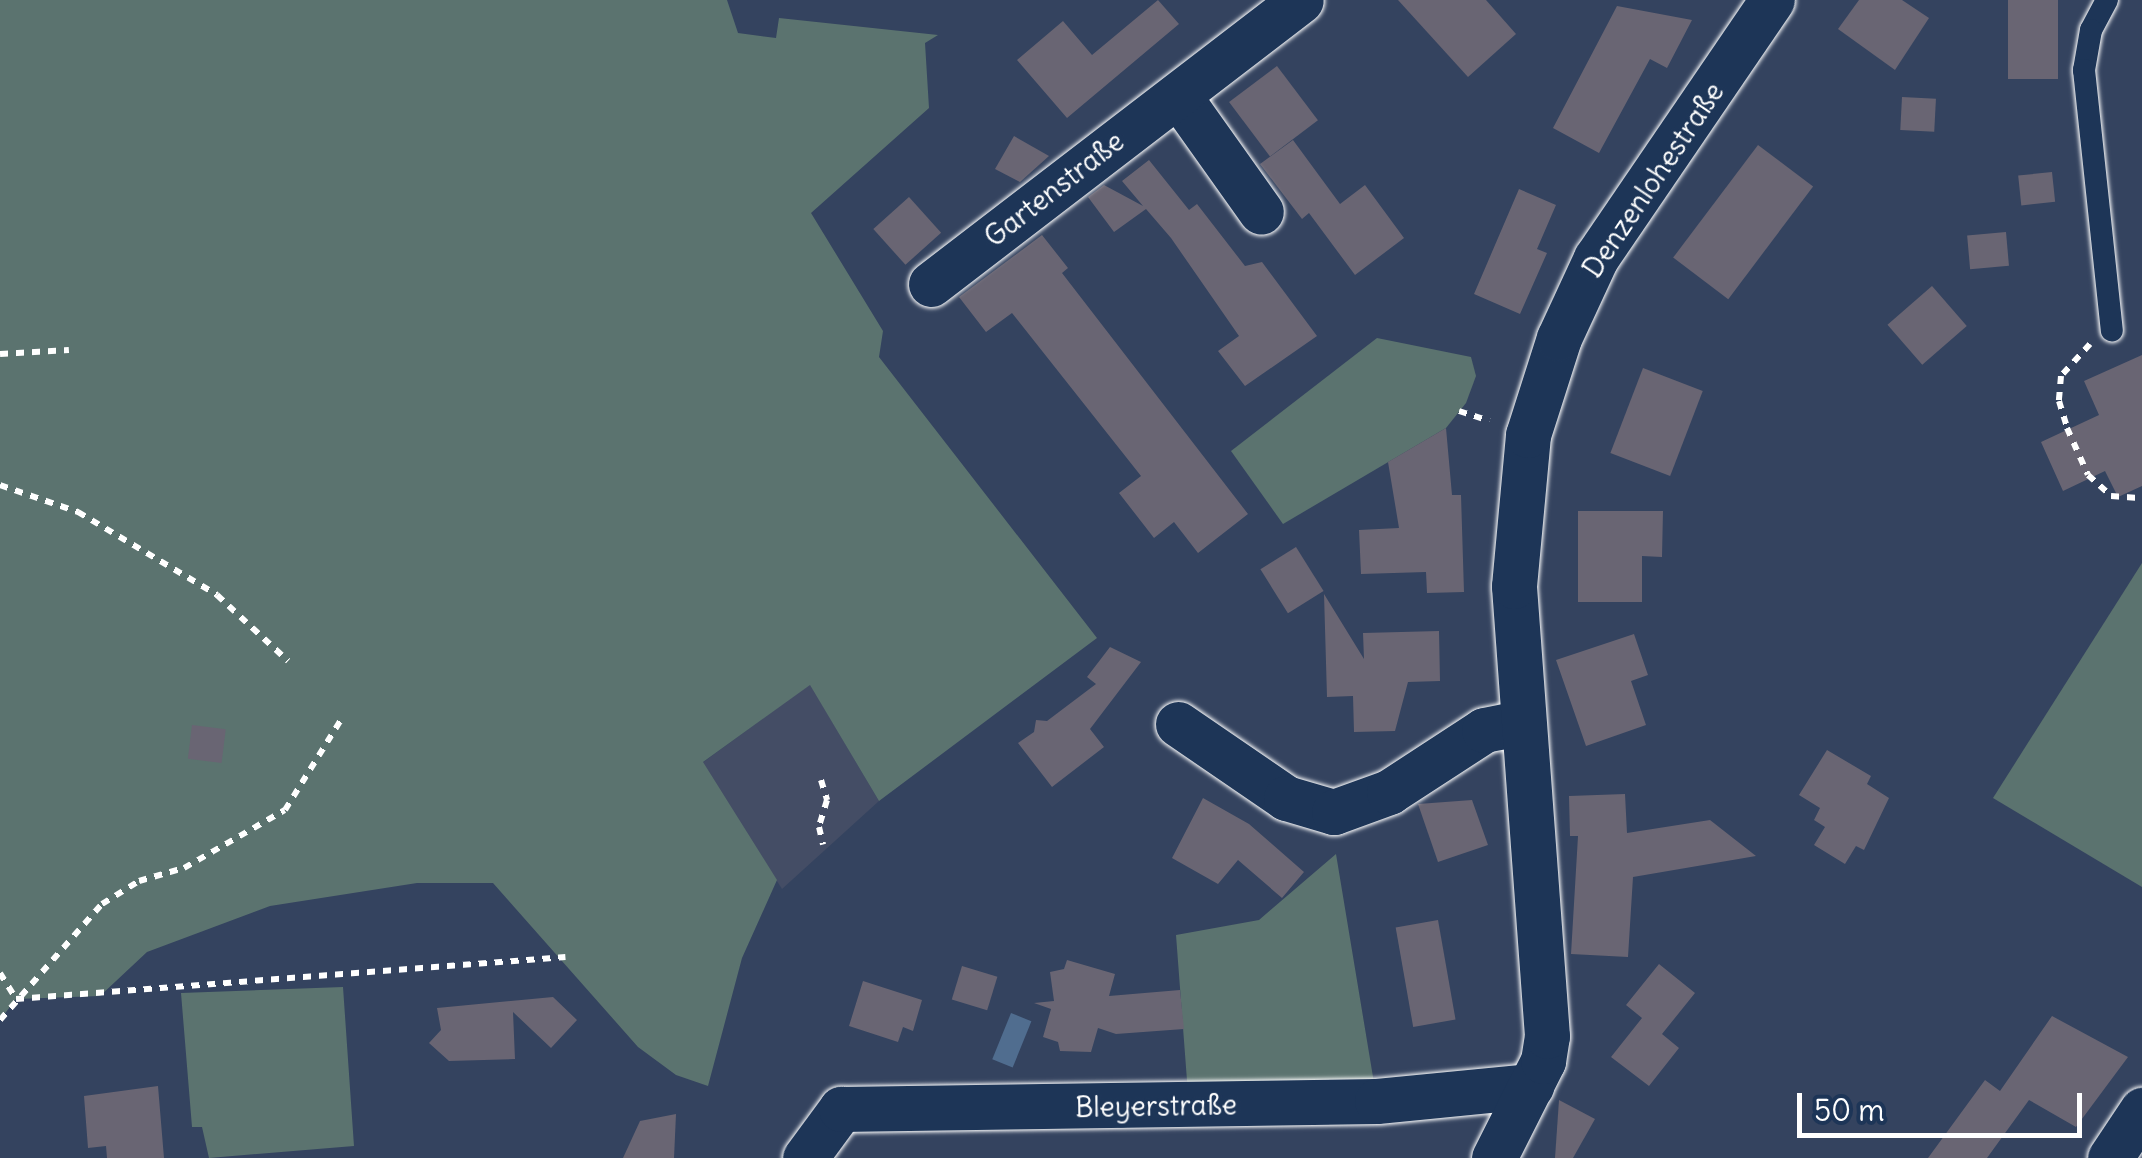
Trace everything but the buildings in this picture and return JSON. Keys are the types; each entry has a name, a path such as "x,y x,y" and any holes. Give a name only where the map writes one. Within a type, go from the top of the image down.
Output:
{"street":[{"name":"Gartenstraße","path":"931,284 1301,0"},
{"name":"Denzenlohestraße","path":"1494,1158 1532,1086 1547,1036 1520,723 1514,526 1528,436 1559,338 1614,230 1772,0"},
{"path":"1178,94 1261,212"},
{"path":"1178,724 1286,798 1334,812 1390,792 1484,730 1520,723"},
{"name":"Bleyerstraße","path":"805,1158 841,1109 1377,1101 1532,1086"},
{"path":"2110,1158 2142,1110"}],"lane":[{"path":"2106,0 2091,30 2084,70 2112,330"}],"path":[{"path":"2112,330 2072,356 2061,376 2059,402 2088,474 2111,496 2142,498"},
{"path":"0,354 69,350"},
{"path":"0,485 78,512 217,595 288,660"},
{"path":"0,1020 102,904 138,881 184,868 285,810 342,718"},
{"path":"821,780 827,800 819,826 823,845"},
{"path":"16,999 565,958"},
{"path":"0,973 16,999"}],"shaded area":[{"path":"810,684 879,801 782,889 702,763"},
{"path":"1011,1013 1031,1021 1013,1068 992,1059"}],"green space":[{"path":"0,0 727,0 738,33 776,38 779,18 938,35 925,43 929,108 811,213 883,331 879,357 1097,638 879,801 810,685 703,762 777,880 742,958 708,1086 676,1075 638,1047 493,883 417,883 270,906 147,952 100,996 16,999 0,1020"},
{"path":"1377,338 1471,357 1476,376 1466,403 1446,428 1283,524 1231,451"},
{"path":"2142,563 2142,887 1993,798"},
{"path":"1336,854 1377,1101 1189,1107 1176,935 1259,920"},
{"path":"343,987 354,1146 209,1158 202,1127 192,1127 181,993"}]}
